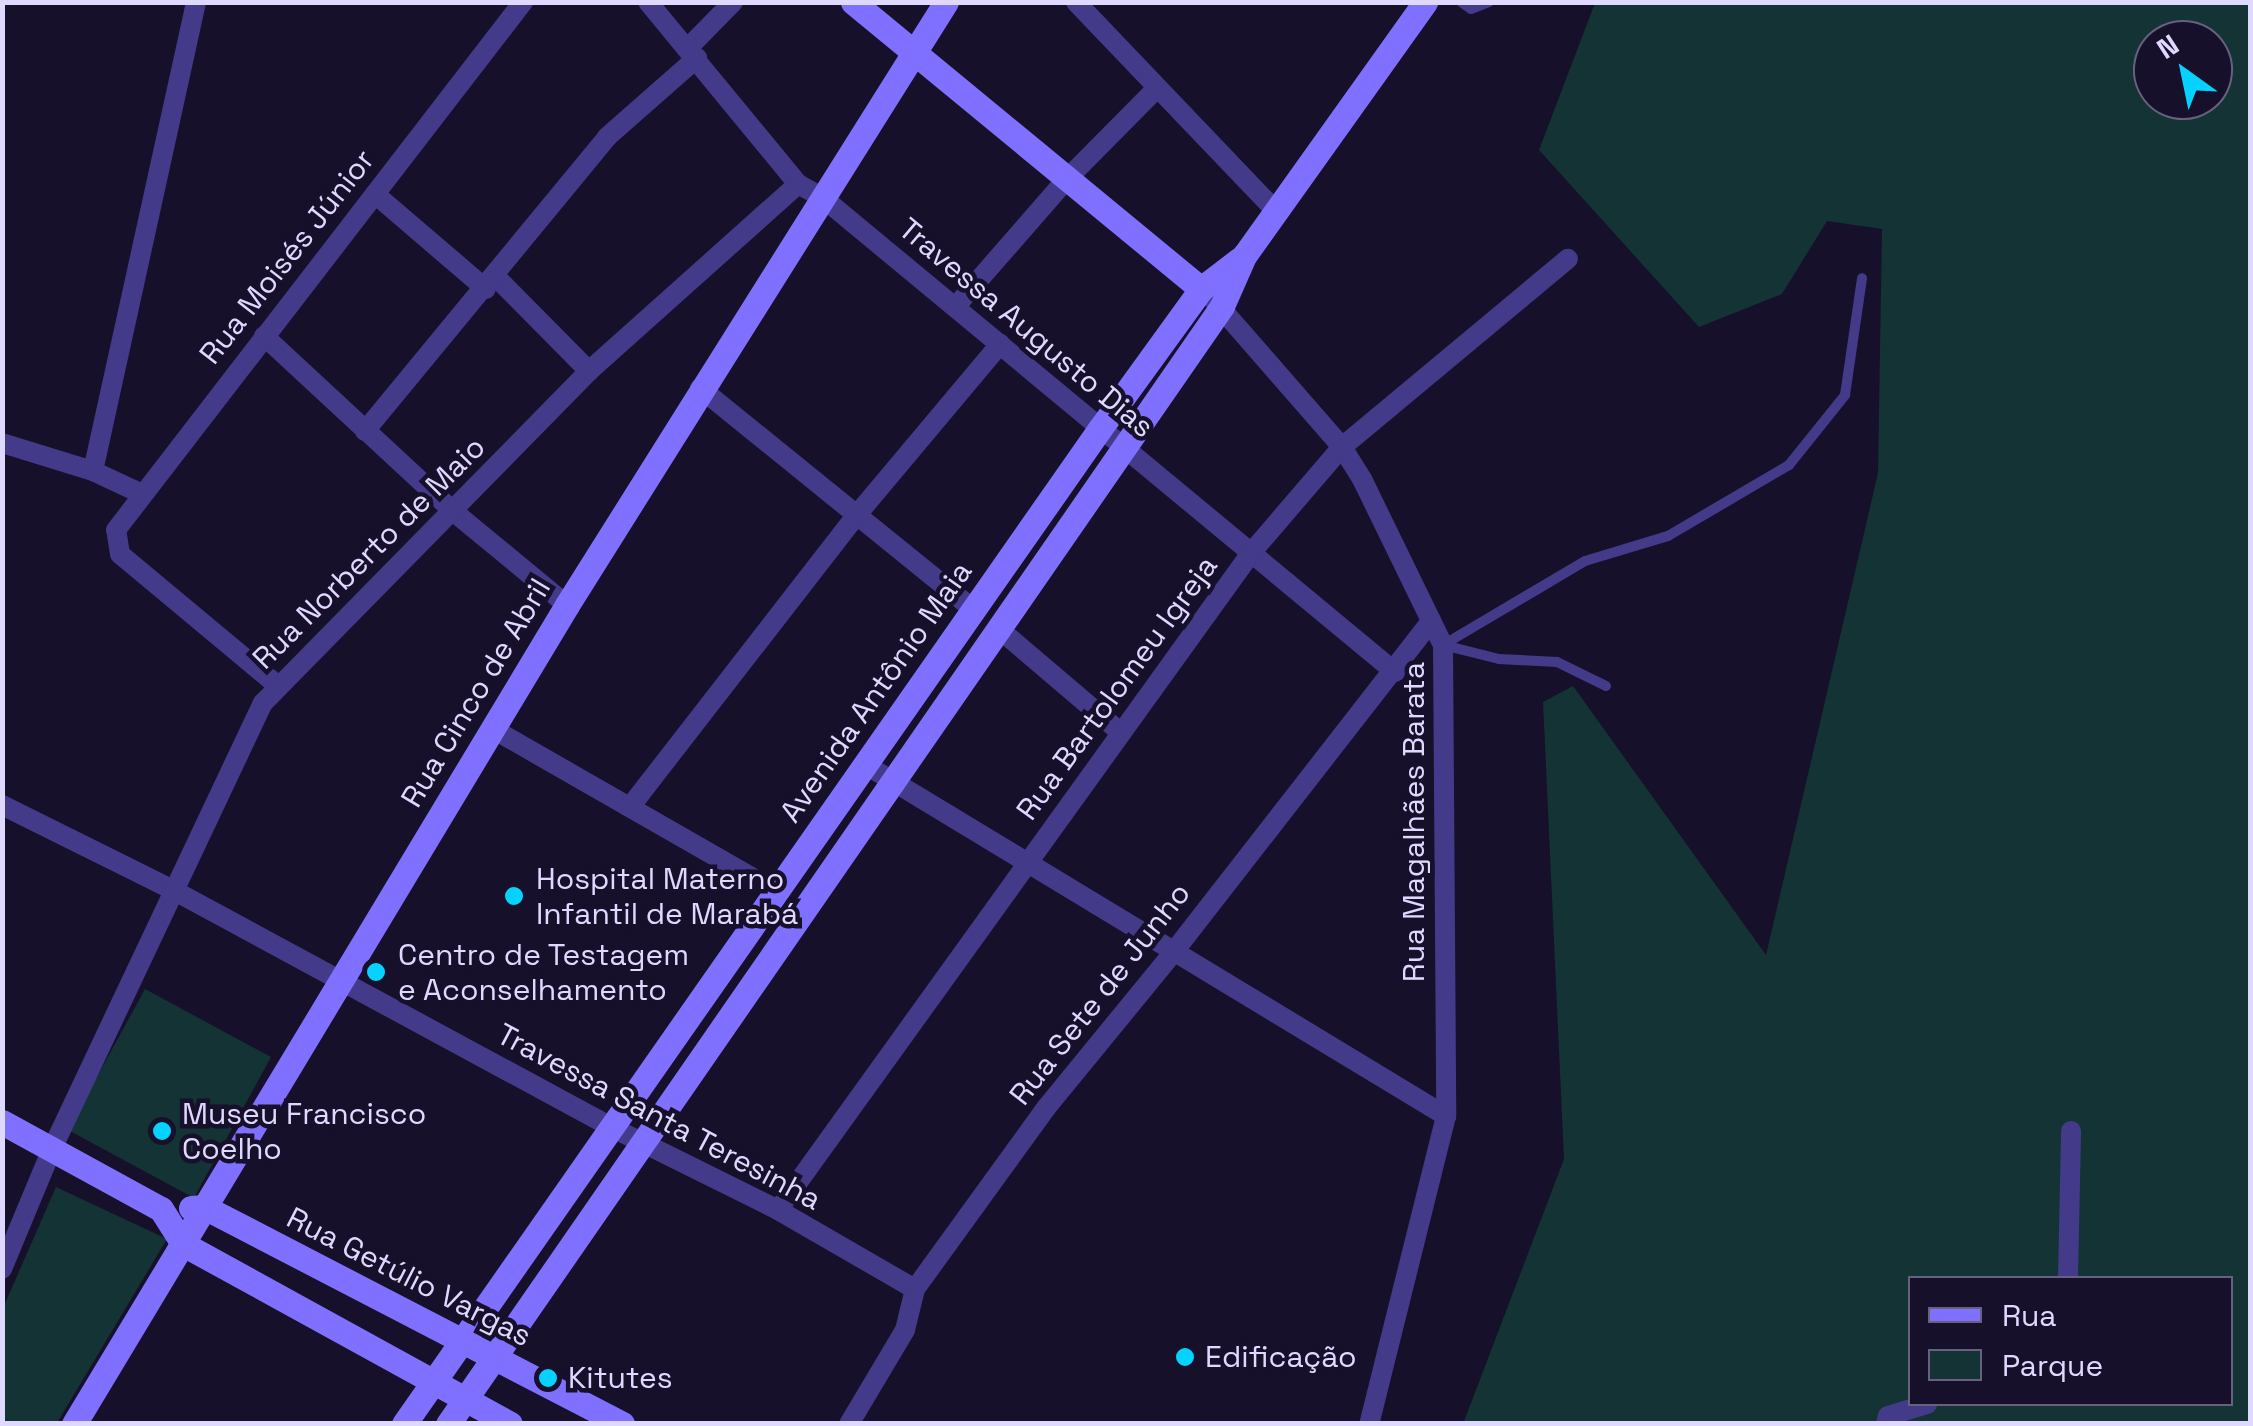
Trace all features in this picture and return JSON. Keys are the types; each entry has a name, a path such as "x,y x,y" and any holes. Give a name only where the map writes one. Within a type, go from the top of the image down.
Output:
{"street":[{"path":"92,471 196,2"},
{"name":"Rua Moisés Júnior","path":"278,685 120,554 116,530 523,2"},
{"name":"Travessa Augusto Dias","path":"648,2 798,184 824,198 1098,430 1396,672"},
{"path":"365,431 607,137 693,52 733,2"},
{"path":"853,2 1065,181 1201,289"},
{"name":"Rua Cinco de Abril","path":"74,1424 700,388 946,2"},
{"path":"1076,2 1155,90 1275,210"},
{"name":"Avenida Antônio Maia","path":"448,1424 890,780 1222,306 1244,256 1275,210 1425,2"},
{"path":"956,306 1065,181 1155,90"},
{"name":"Rua Norberto de Maio","path":"2,1269 52,1149 250,726 278,685 454,512 589,371 798,184"},
{"path":"375,194 490,282 589,371"},
{"name":"Avenida Antônio Maia","path":"404,1424 1098,430 1201,289 1244,256"},
{"name":"Rua Bartolomeu Igreja","path":"778,1210 1251,553 1342,447 1568,258"},
{"name":"Rua Magalhães Barata","path":"1201,289 1222,306 1342,447 1443,646 1446,1116 1369,1424"},
{"path":"264,336 454,512 567,605"},
{"path":"630,807 855,517 1000,344"},
{"path":"700,388 973,609"},
{"path":"2,443 92,471 142,494"},
{"name":"Rua Sete de Junho","path":"849,1424 905,1330 915,1289 1046,1108 1396,672 1431,622"},
{"path":"998,628 1120,731"},
{"path":"493,729 776,890"},
{"path":"866,764 1172,954 1446,1116"},
{"name":"Travessa Santa Teresinha","path":"2,805 174,890 612,1128 778,1210 915,1289"},
{"path":"2,1122 161,1209 183,1244 510,1424"},
{"path":"2068,1276 2071,1131"},
{"path":"161,1209 204,1207"},
{"name":"Rua Getúlio Vargas","path":"204,1207 622,1424"},
{"path":"1886,1424 1888,1416 1921,1406"}],"lane":[{"path":"1461,2 1471,10 1489,2"},
{"path":"1443,646 1585,562 1668,536 1789,465 1845,395 1862,278"},
{"path":"1443,646 1499,659 1557,662 1606,686"}],"green space":[{"path":"1595,3 2250,3 2250,1423 1463,1424 1564,1159 1543,702 1573,686 1766,955 1878,473 1882,229 1827,221 1782,294 1699,327 1539,150"},
{"path":"145,989 271,1057 194,1198 68,1130"},
{"path":"56,1187 167,1239 57,1423 3,1424 3,1308"}],"place":[{"name":"Hospital Materno Infantil de Marabá","path":"514,896"},
{"name":"Centro de Testagem e Aconselhamento","path":"376,972"},
{"name":"Museu Francisco Coelho","path":"162,1131"},
{"name":"Edificação","path":"1185,1357"},
{"name":"Kitutes","path":"548,1378"}]}
